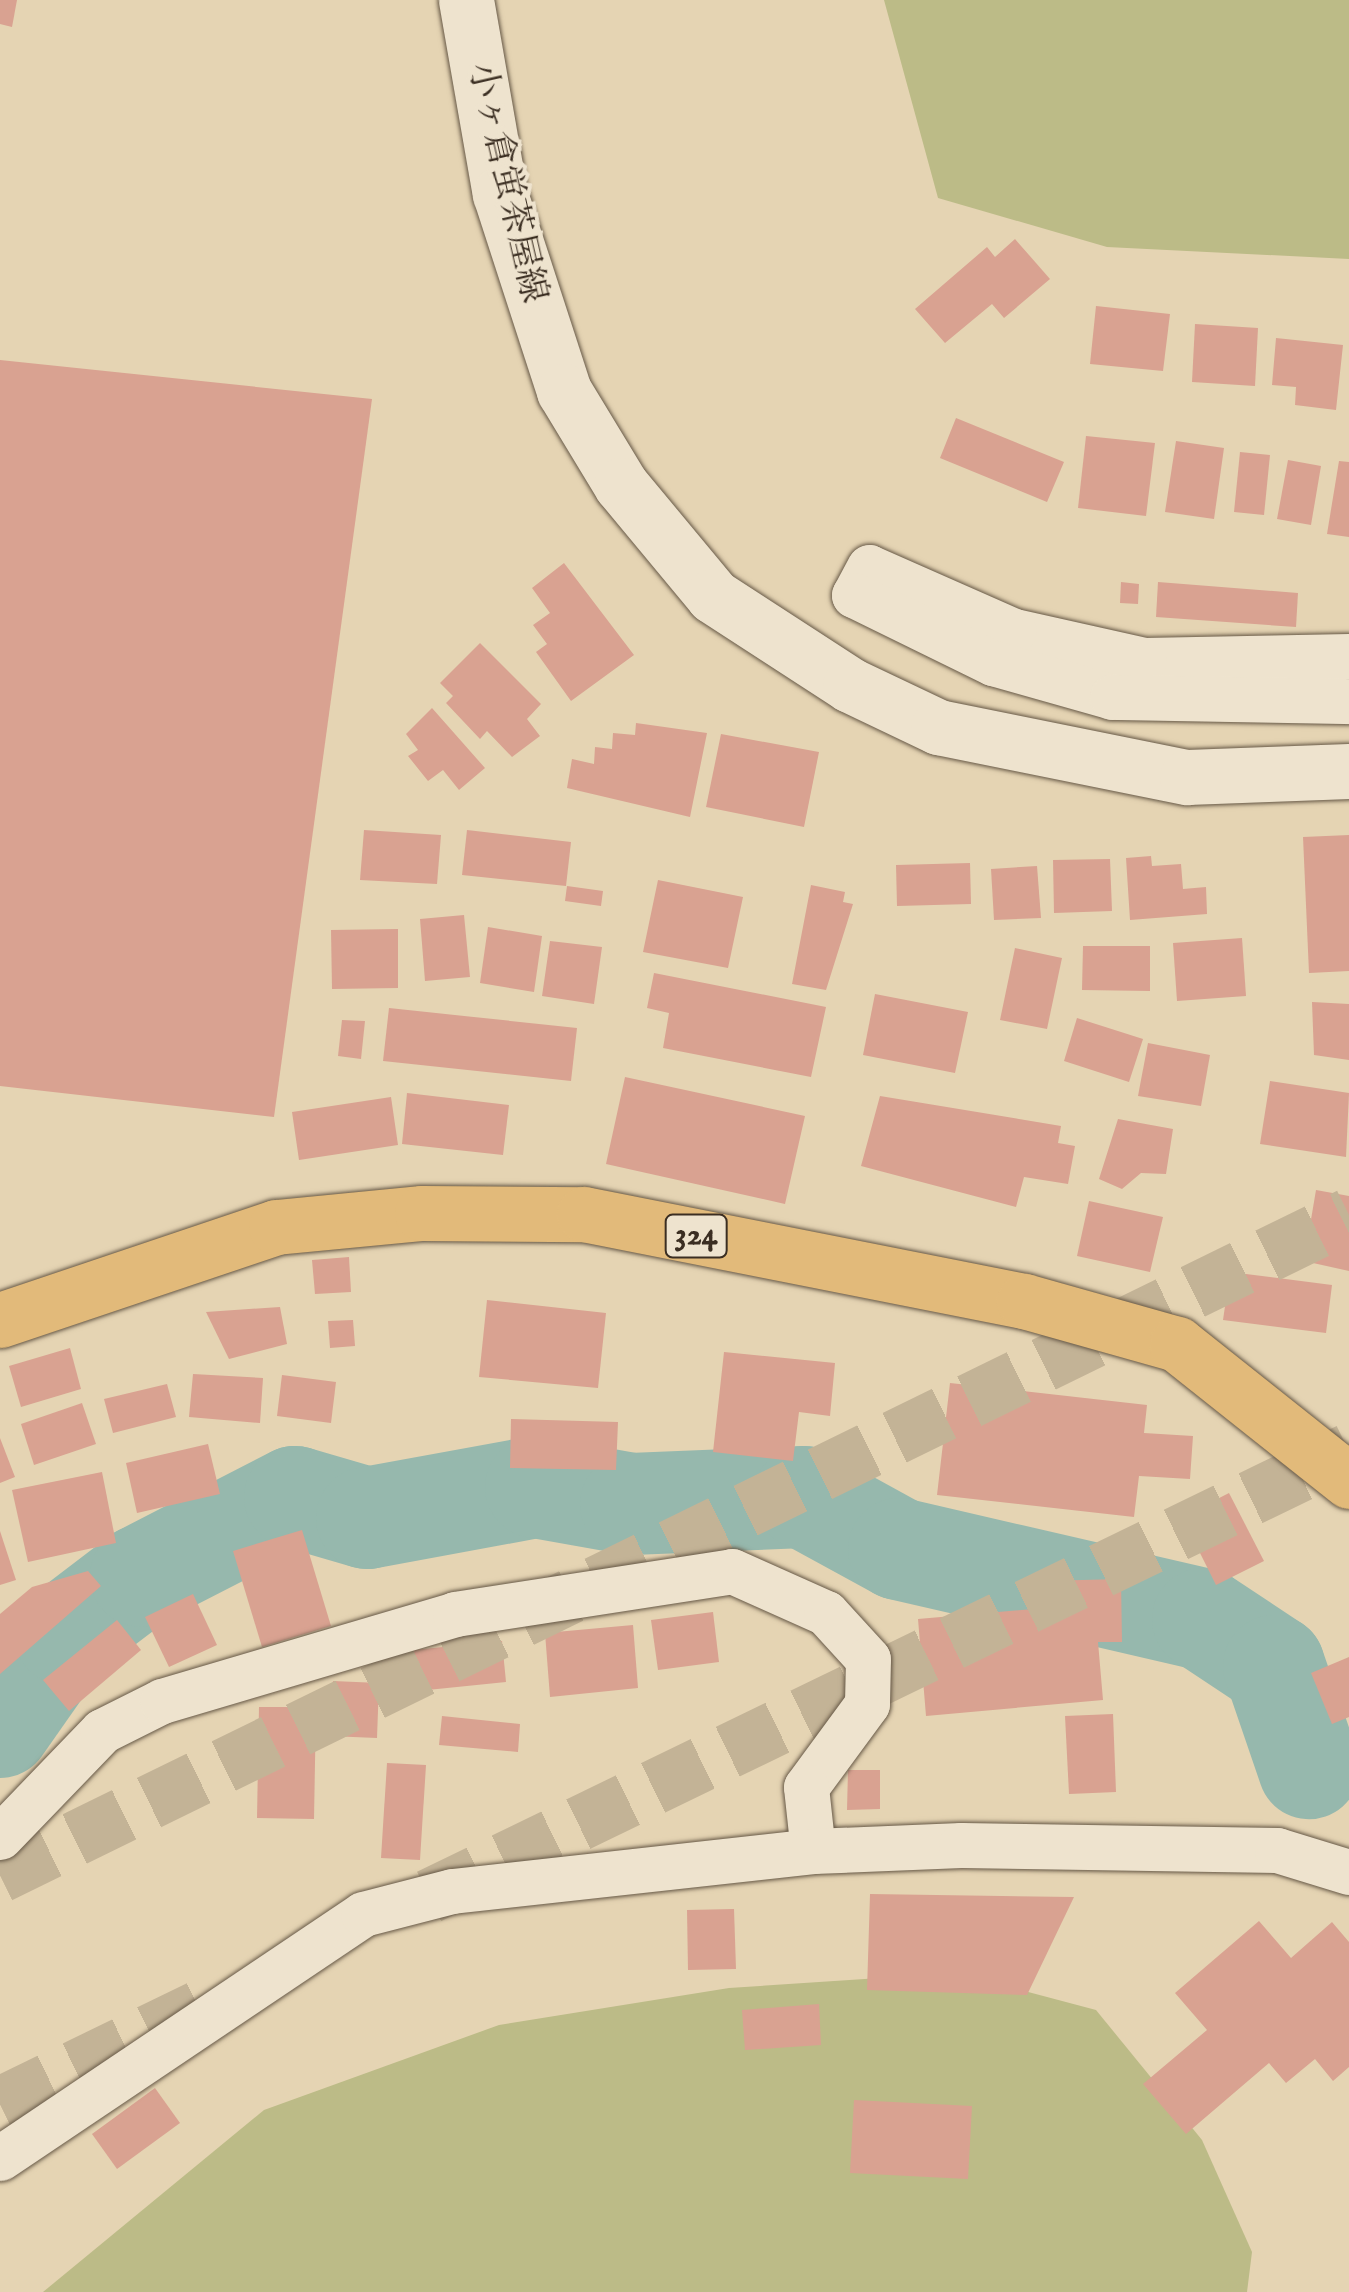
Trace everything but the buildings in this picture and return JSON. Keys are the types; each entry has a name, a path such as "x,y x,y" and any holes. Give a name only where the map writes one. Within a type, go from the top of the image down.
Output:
{"highway":[{"name":"324","path":"0,1320 276,1227 422,1213 584,1214 1024,1301 1177,1344 1349,1480"}],"street":[{"name":"小ヶ倉蛍茶屋線","path":"466,0 500,194 564,391 621,485 713,596 850,685 938,728 1186,777 1349,771"},
{"path":"1349,656 1144,660 1014,630 869,568 854,595 993,663 1112,696 1349,701"},
{"path":"0,1837 102,1732 162,1700 455,1614 732,1571 826,1613 868,1659 867,1704 806,1787 814,1850"},
{"path":"0,2158 363,1914 452,1892 814,1850 1277,1850 1349,1872"}],"shaded area":[{"path":"884,0 1349,0 1349,259 1107,247 938,198"},
{"path":"956,1973 1096,2010 1202,2140 1252,2252 1247,2292 43,2292 264,2110 499,2025 729,1988"}],"waterway":[{"path":"0,1727 65,1634 141,1576 295,1497 367,1518 536,1487 631,1504 804,1497 899,1549 1203,1619 1274,1666 1309,1768"}],"tunnel":[{"path":"0,1875 1349,1215"},
{"path":"429,1896 1349,1450"},
{"path":"0,2104 212,2001"}]}
